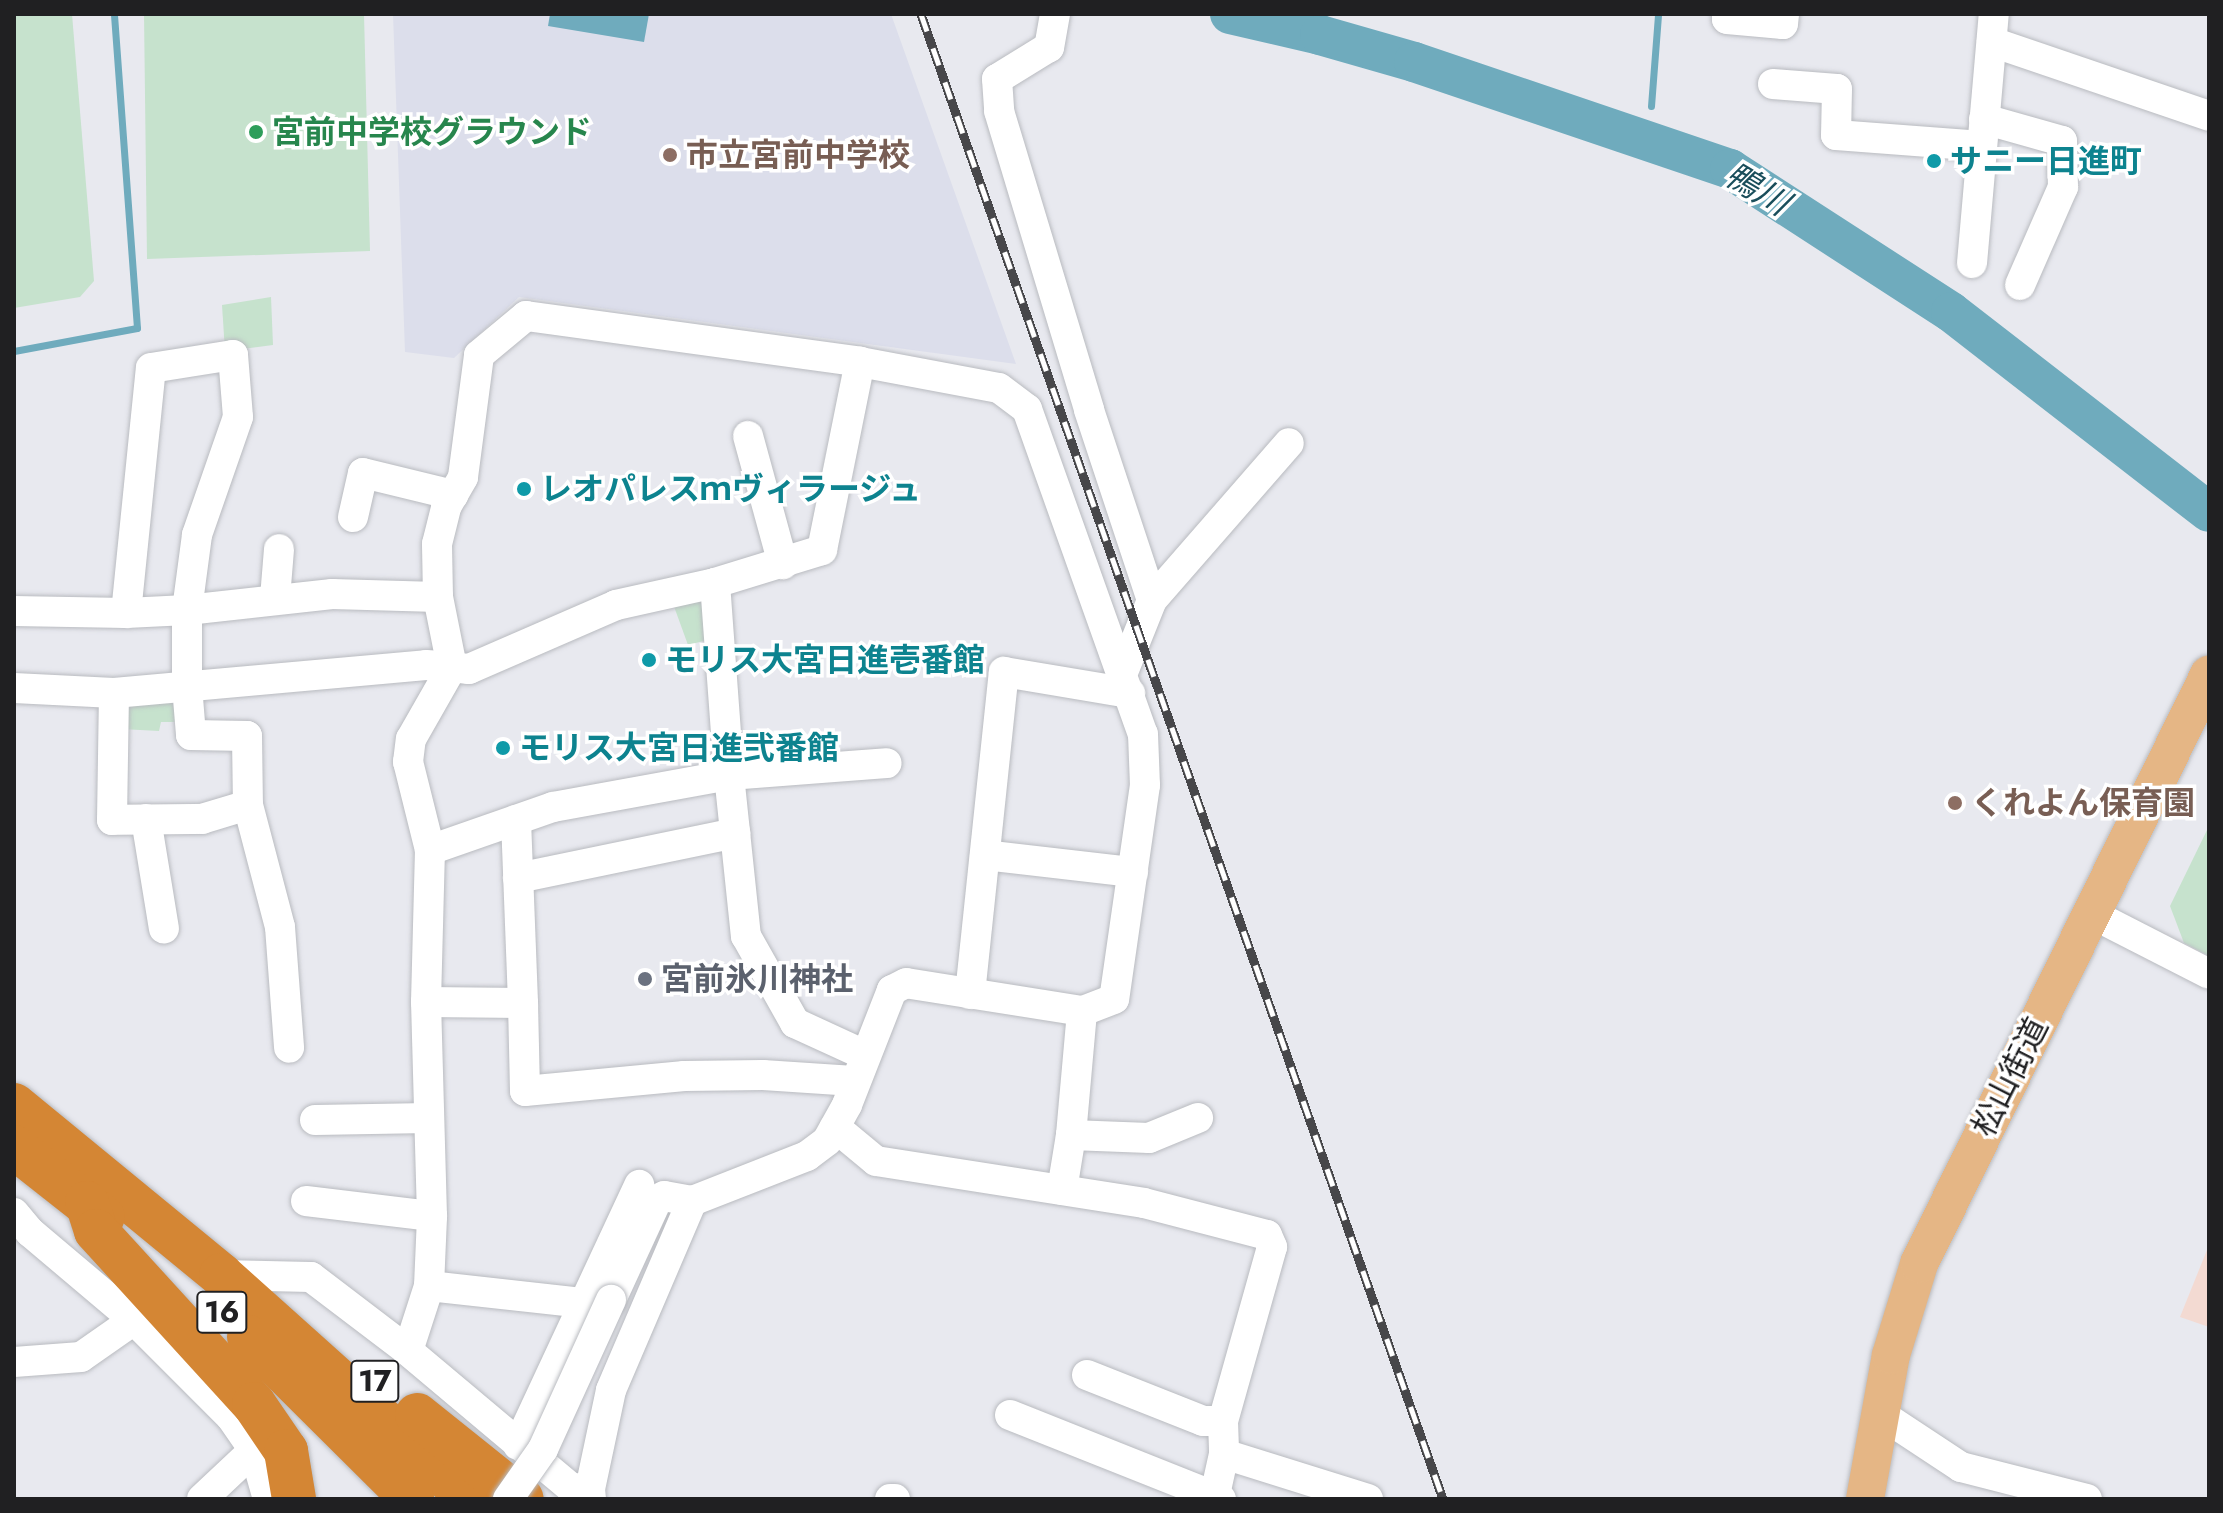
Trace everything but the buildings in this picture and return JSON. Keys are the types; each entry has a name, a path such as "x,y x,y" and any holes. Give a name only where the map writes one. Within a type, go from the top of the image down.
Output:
{"highway":[{"name":"16","path":"14,1105 221,1275 471,1499"},
{"name":"16","path":"17,1160 87,1203 228,1317 412,1499"},
{"path":"87,1203 96,1231 254,1404 286,1451 294,1499"},
{"name":"17","path":"221,1275 278,1305 522,1499"}],"main road":[{"name":"松山街道","path":"1865,1499 1891,1355 1919,1264 2209,675"}],"street":[{"path":"1727,14 1727,19 1784,19"},
{"path":"1052,26 1049,47 997,79 999,111 1089,410 1152,600"},
{"path":"1972,263 1993,28 2209,116"},
{"path":"1773,84 1837,89 1836,135 1983,133 2062,141 2063,187 2020,285"},
{"path":"408,1351 429,1286 432,1216 426,1002 430,850 408,762 411,739 452,667 438,597 437,544 446,507 463,477 479,355 526,316 860,362 999,388 1027,409 1143,734 1145,785 1114,999 1082,1011 906,983 892,990 847,1105 827,1141 807,1156 692,1201 664,1196 657,1200 518,1445"},
{"path":"126,613 151,368 233,355 238,417 197,535 187,610 187,686 191,735 247,736 248,805 280,927 289,1048"},
{"path":"14,688 114,693 426,665 469,669 616,605 715,583 822,550 860,362"},
{"path":"748,436 783,564"},
{"path":"1126,683 1152,600 1289,443"},
{"path":"353,517 363,473 453,495"},
{"path":"275,598 279,549"},
{"path":"715,583 729,775 746,936 795,1023 860,1068"},
{"path":"14,611 126,613 187,610 332,594 438,597"},
{"path":"970,994 1004,672 1126,683"},
{"path":"114,693 112,820 202,819 248,805"},
{"path":"430,850 553,807 729,775 887,763"},
{"path":"146,819 164,929"},
{"path":"516,820 525,1091 684,1076 763,1075 860,1068"},
{"path":"518,878 735,833"},
{"path":"985,855 1133,872"},
{"path":"2092,914 2209,974"},
{"path":"426,1002 523,1003"},
{"path":"1062,1190 1071,1135 1082,1011"},
{"path":"315,1120 429,1118"},
{"path":"1071,1135 1149,1138 1198,1118"},
{"path":"835,1127 876,1161 1144,1203 1267,1235 1272,1247 1223,1421 1224,1454 1216,1498 1010,1415"},
{"path":"508,1499 543,1449 639,1185"},
{"path":"306,1201 432,1216"},
{"path":"221,1275 311,1277 408,1351 571,1488 590,1494 611,1390 692,1201"},
{"path":"19,1228 134,1320 231,1417 254,1450 268,1499"},
{"path":"429,1286 598,1302"},
{"path":"14,1362 81,1357 134,1320"},
{"path":"1087,1375 1203,1421 1223,1421"},
{"path":"1879,1413 1961,1467 2087,1499"},
{"path":"202,1499 254,1450"},
{"path":"1224,1454 1368,1499"}],"shaded area":[{"name":"市立宮前中学校","path":"393,14 891,14 1016,364 519,297 454,358 405,352"},
{"path":"2209,1245 2209,1327 2180,1317"}],"green space":[{"path":"14,14 72,14 94,281 80,297 14,308"},
{"name":"宮前中学校グラウンド","path":"144,14 364,14 370,251 147,259"},
{"path":"271,297 273,345 225,351 222,305"},
{"path":"710,593 711,639 688,645 672,601"},
{"path":"185,693 186,722 161,722 159,731 121,729 120,695"},
{"path":"2209,826 2209,956 2184,943 2170,906"}],"water":[{"path":"550,14 649,14 644,42 548,26"}],"waterway":[{"path":"14,351 137,328 114,14"},
{"name":"鴨川","path":"1230,14 1414,62 1730,169 1951,312 2209,512"},
{"path":"1651,106 1658,14"}],"railway":[{"path":"921,14 1443,1499"}],"place":[{"name":"宮前中学校グラウンド","path":"256,132"},
{"name":"市立宮前中学校","path":"670,155"},
{"name":"サニー日進町","path":"1934,161"},
{"name":"レオパレスｍヴィラージュ","path":"524,489"},
{"name":"モリス大宮日進壱番館","path":"649,660"},
{"name":"モリス大宮日進弐番館","path":"503,748"},
{"name":"くれよん保育園","path":"1955,803"},
{"name":"宮前氷川神社","path":"645,979"}]}
